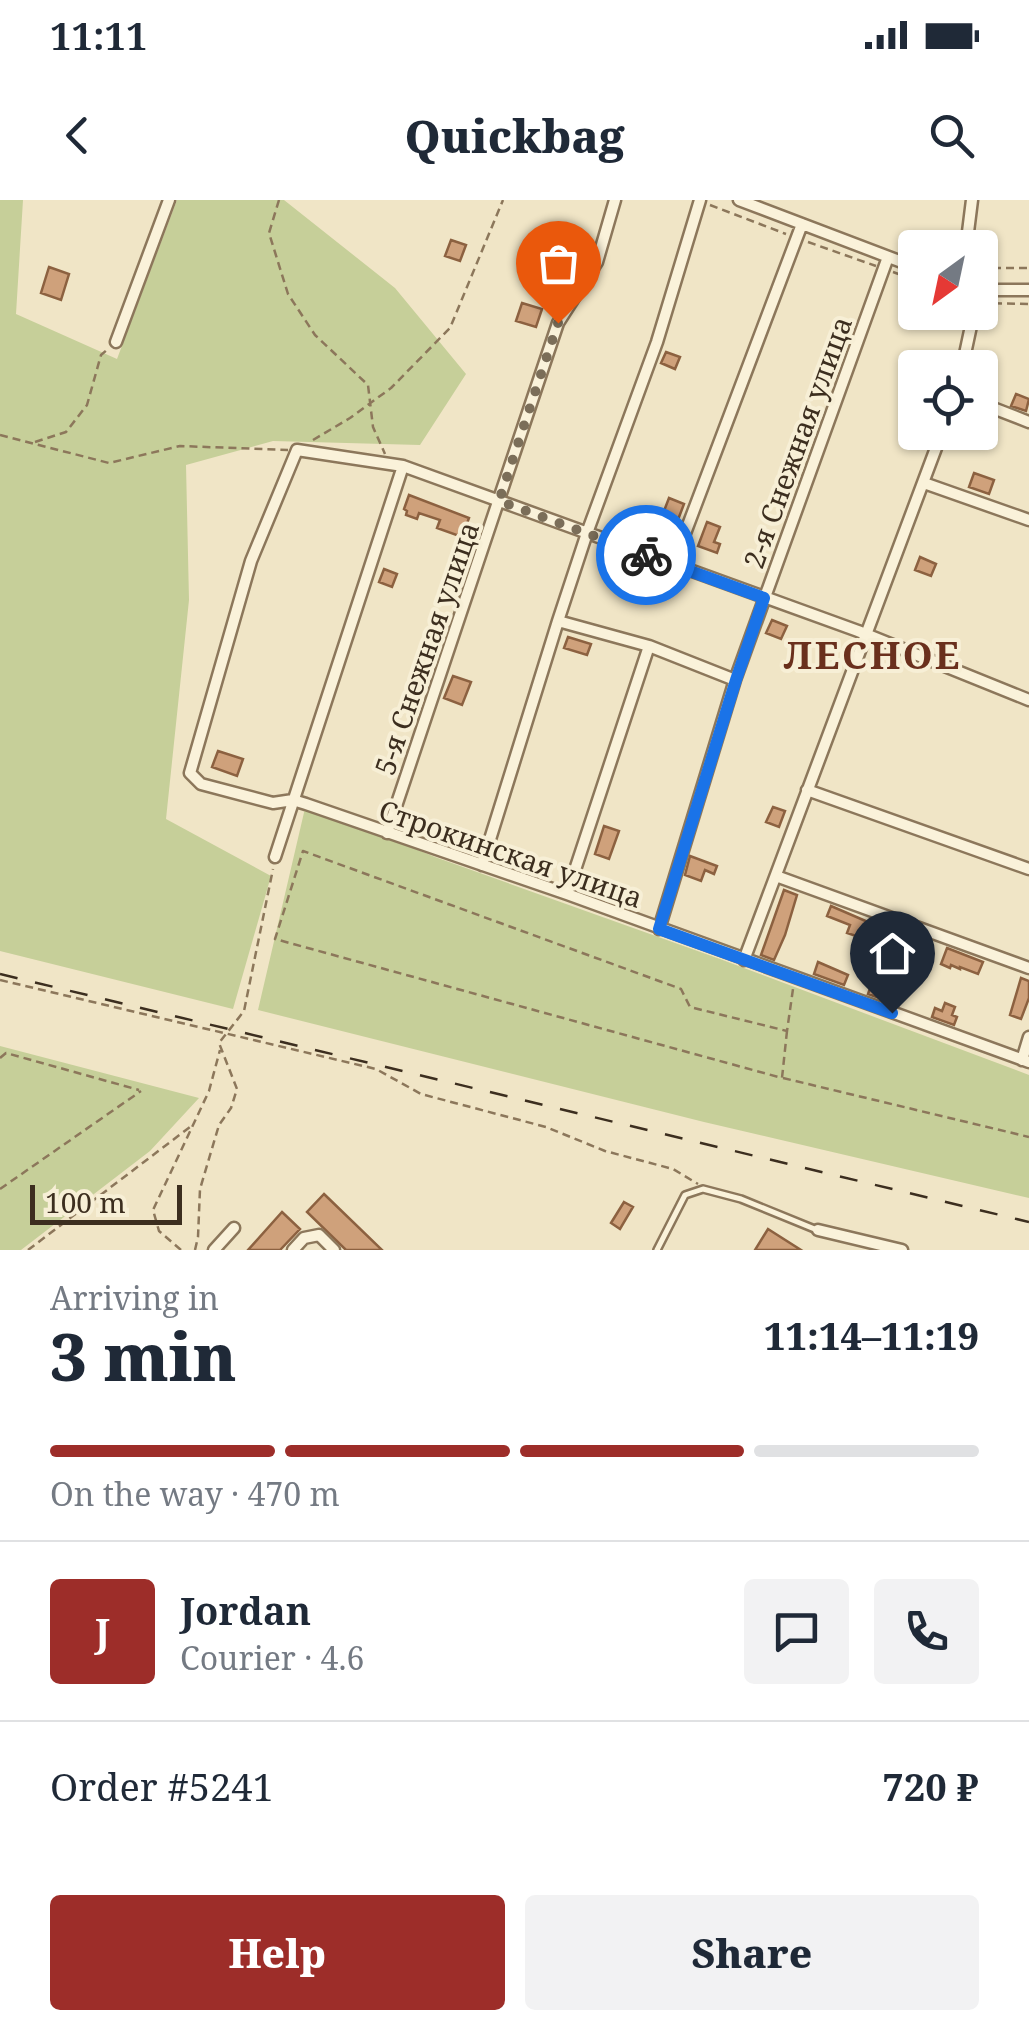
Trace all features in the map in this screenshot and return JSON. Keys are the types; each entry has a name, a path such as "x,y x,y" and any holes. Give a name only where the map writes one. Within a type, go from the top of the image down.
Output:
{"street":[{"path":"116,342 169,200"},
{"name":"5-я Снежная улица","path":"387,833 558,323 597,262 615,200"},
{"path":"482,865 587,533 658,342 700,200"},
{"path":"968,230 972,200"},
{"path":"746,201 898,261"},
{"path":"673,566 802,224"},
{"name":"2-я Снежная улица","path":"659,929 736,680 888,257"},
{"path":"998,290 1029,290"},
{"path":"998,410 1029,422"},
{"path":"297,450 404,466 865,634 1029,700"},
{"name":"Строкинская улица","path":"297,450 251,560 198,742 190,773 201,784 273,803 293,800 566,894 1025,1061"},
{"path":"744,960 936,450"},
{"path":"275,857 404,466"},
{"path":"924,483 1029,520"},
{"path":"558,622 649,646 736,680"},
{"path":"566,894 649,646"},
{"path":"806,790 1029,869"},
{"path":"776,876 1029,968"},
{"path":"1025,1061 1029,1037"},
{"path":"214,1250 234,1228"},
{"path":"818,1230 902,1250"},
{"path":"293,1250 304,1238 319,1235 334,1250"}],"lane":[{"path":"657,1250 684,1196 702,1189 741,1199 818,1230"}],"path":[{"path":"280,200 269,233 288,294 315,336 368,384 373,427 384,453 404,466"},
{"path":"0,435 109,463 180,446 297,450 391,388 450,328 503,200"},
{"path":"998,268 1029,268"},
{"path":"998,303 1029,304"},
{"path":"32,443 66,432 87,406 101,355 116,342"},
{"path":"787,1031 690,1007 681,990 303,850 274,940 782,1078 1029,1137"},
{"path":"195,1250 200,1190 219,1125 232,1108 237,1089 219,1044 244,1011 275,857"},
{"path":"782,1078 794,978"},
{"path":"0,980 376,1070 422,1094 574,1136 605,1151 673,1169 698,1182 702,1189"},
{"path":"181,1250 159,1231 152,1210 209,1092 221,1048"},
{"path":"0,1058 6,1053 141,1090 0,1189"},
{"path":"28,1250 192,1125"}],"green space":[{"path":"0,200 23,200 16,314 117,359 177,200 284,200 395,288 466,374 420,445 273,441 186,465 189,600 166,819 271,876 233,1009 0,951"},
{"path":"306,804 435,857 1029,1075 1029,1198 704,1122 258,1010"},
{"path":"0,1046 199,1098 150,1151 21,1250 0,1250"}],"building":[{"path":"451,240 466,245 460,261 445,256"},
{"path":"49,267 69,274 61,300 41,293"},
{"path":"522,303 542,309 536,327 516,321"},
{"path":"666,352 680,357 675,369 661,363"},
{"path":"1016,394 1029,399 1026,411 1011,406"},
{"path":"974,473 994,480 989,494 969,487"},
{"path":"409,495 469,518 462,537 437,528 440,520 419,513 417,519 406,515"},
{"path":"669,498 684,504 669,543 654,537"},
{"path":"707,522 720,527 714,542 720,544 717,553 698,546"},
{"path":"920,557 936,564 931,576 915,570"},
{"path":"384,569 397,574 392,587 379,582"},
{"path":"772,620 787,626 781,639 766,633"},
{"path":"568,637 591,644 587,655 564,648"},
{"path":"453,676 471,682 462,705 444,698"},
{"path":"218,751 243,759 237,776 212,767"},
{"path":"773,807 785,811 779,827 766,822"},
{"path":"604,826 619,831 609,859 595,854"},
{"path":"690,856 717,866 714,874 705,870 701,881 685,875"},
{"path":"784,890 797,895 774,960 761,955"},
{"path":"831,906 868,922 862,938 847,933 850,925 827,916"},
{"path":"910,935 923,940 918,961 907,957"},
{"path":"947,948 983,962 978,974 941,964"},
{"path":"818,962 848,975 844,985 814,974"},
{"path":"1021,978 1029,981 1029,998 1021,1019 1010,1015"},
{"path":"873,980 904,993 899,1005 868,994"},
{"path":"945,1003 955,1007 954,1025 932,1017 935,1008 942,1011"},
{"path":"324,1194 382,1250 346,1250 307,1212"},
{"path":"624,1202 633,1207 620,1229 611,1223"},
{"path":"282,1212 300,1229 280,1250 248,1250"},
{"path":"768,1229 801,1250 755,1250"}],"railway":[{"path":"0,974 1029,1222"}],"way so far":[{"path":"558,323 499,501 646,555"}],"district":[{"name":"ЛЕСНОЕ","path":"873,654"}],"route":[{"path":"646,555 764,598 659,929 892,1013"}]}
